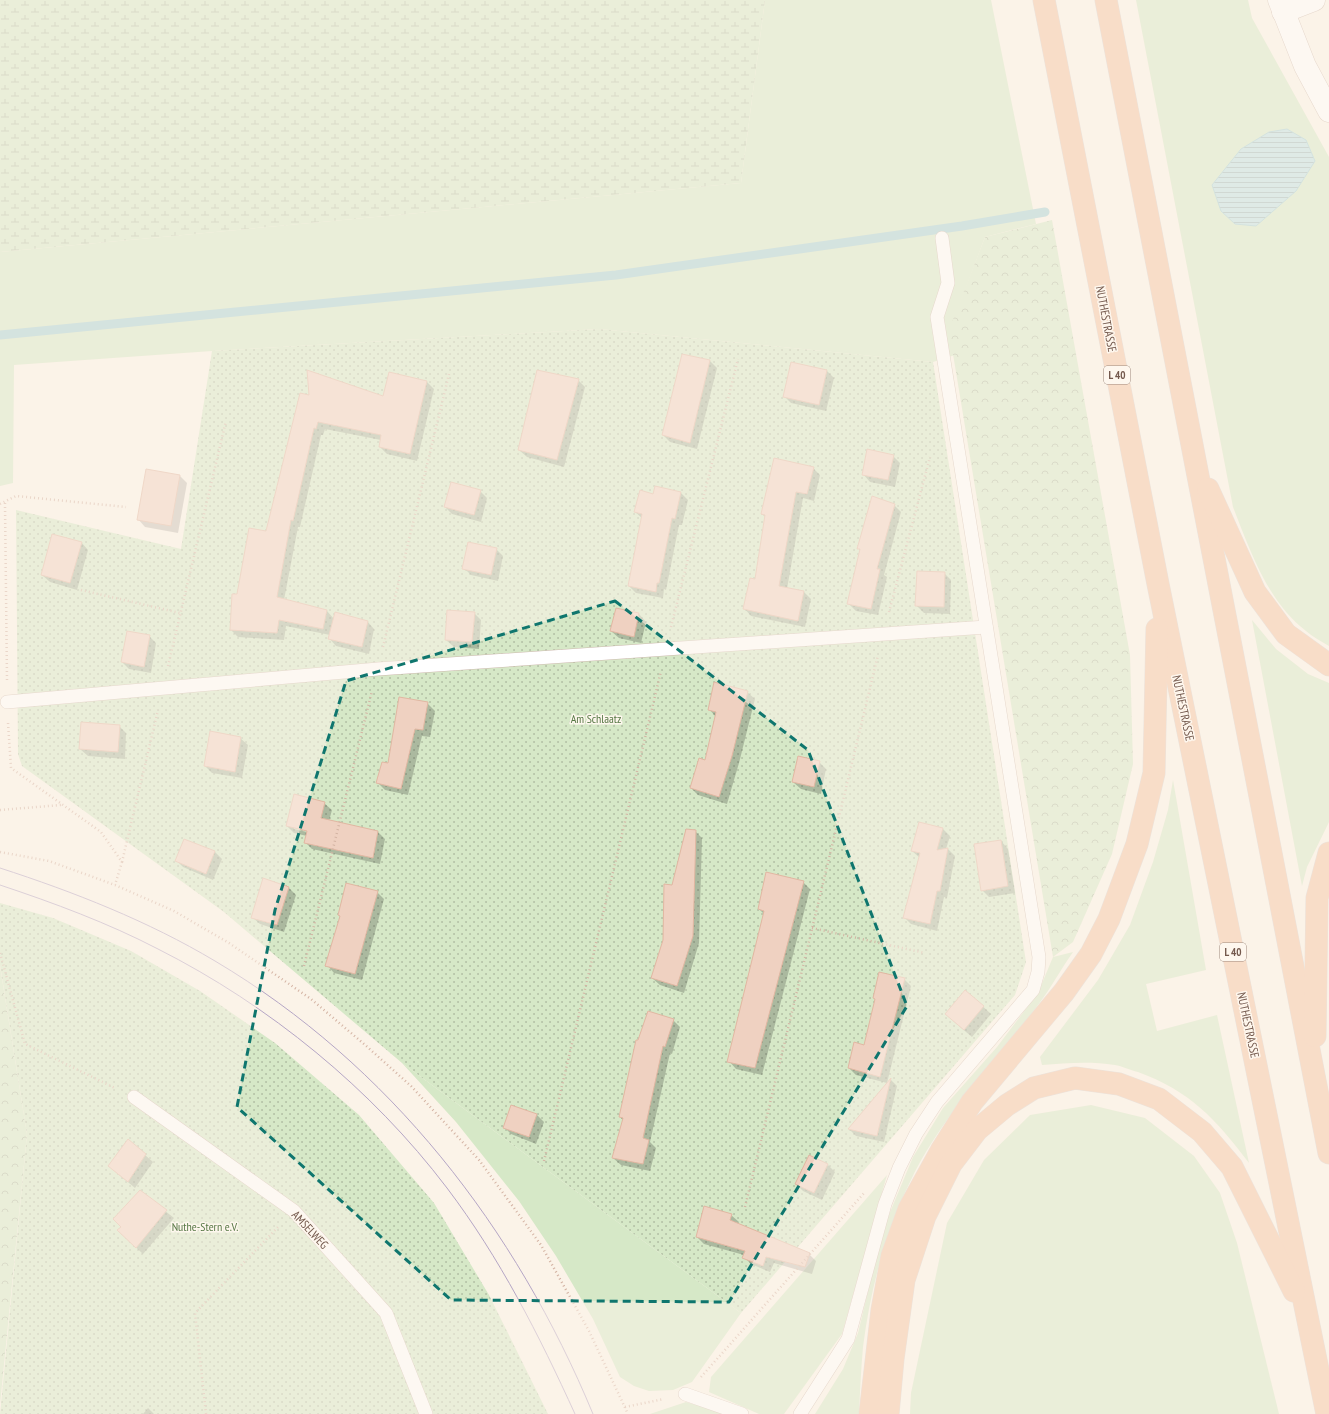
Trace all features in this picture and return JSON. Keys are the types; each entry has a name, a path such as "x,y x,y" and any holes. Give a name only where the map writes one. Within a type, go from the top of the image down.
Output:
{"highway":[{"name":"NUTHESTRASSE","path":"1044,0 1158,584 1327,1414"},
{"path":"1106,0 1329,1153"},
{"path":"1194,460 1255,592 1286,634 1329,665"},
{"path":"870,1414 882,1310 892,1256 909,1209 941,1151 972,1102 1064,992 1091,954 1109,919 1137,844 1154,773 1158,584"},
{"path":"1314,1081 1317,898 1329,853"},
{"path":"888,1414 893,1358 904,1280 925,1216 951,1164 977,1130 1007,1104 1034,1088 1075,1078 1119,1084 1159,1099 1202,1132 1232,1167 1308,1320"}],"street":[{"path":"1314,0 1281,6 1305,66 1329,111"}],"lane":[{"path":"800,1414 848,1339 885,1204 899,1168 916,1134 937,1102 1033,990 1038,972 1038,949 937,317 948,283 942,238"},
{"path":"7,702 378,669 666,651 986,627"},
{"name":"AMSELWEG","path":"134,1097 294,1211 386,1313 426,1414"},
{"path":"685,1394 742,1414"}],"path":[{"path":"544,1161 666,651 738,359"},
{"path":"122,862 226,422"},
{"path":"745,1207 883,634 930,458"},
{"path":"0,504 16,496 126,507"},
{"path":"81,590 180,613"},
{"path":"0,810 62,805"},
{"path":"0,852 49,861 115,885 174,911 229,943 311,999 411,1086 479,1160 541,1245 589,1331 628,1414"},
{"path":"812,928 925,953"},
{"path":"0,953 25,1044 134,1097"},
{"path":"625,1407 685,1394 712,1366 869,1187"},
{"path":"206,1414 195,1313 294,1211"}],"highlighted area":[{"path":"615,601 808,750 907,1006 729,1302 451,1300 237,1107 275,910 346,681"}],"green space":[{"path":"0,0 765,0 741,183 0,252"},
{"path":"765,0 991,0 1036,224 985,237 950,330 955,355 933,362 599,329 212,351 14,365 13,483 0,486 0,252 741,183"},
{"path":"1136,0 1248,0 1252,18 1329,157 1329,646 1314,637 1292,619 1270,590 1253,557 1233,507"},
{"path":"1052,220 1130,655 1133,764 1112,854 1073,942 1053,957 949,330 985,237"},
{"name":"Am Schlaatz","path":"599,329 933,362 1026,962 1015,995 741,1313 402,1063 224,912 22,766 18,754 16,510 181,549 212,351"},
{"path":"1252,620 1276,649 1308,674 1329,683 1329,822 1307,867 1302,886"},
{"path":"1173,780 1206,970 1146,984 1157,1031 1217,1015 1249,1163 1225,1133 1201,1108 1173,1088 1138,1072 1120,1066 1096,1063 1042,1065 1040,1057 1098,980 1130,925 1153,862 1168,810"},
{"name":"Nuthe-Stern e.V.","path":"0,903 53,918 131,951 200,991 275,1043 359,1115 434,1203 489,1295 548,1414 0,1414 27,1134 0,965"},
{"path":"1073,952 1038,1005 970,1090 937,1135 923,1158 901,1201 886,1242 874,1284 863,1347 859,1414 815,1414 843,1369 858,1333 883,1229 913,1157 943,1108 997,1047 1038,993 1053,957"},
{"path":"0,966 27,1134 0,1405"},
{"path":"402,1063 741,1313 692,1382 673,1390 649,1391 634,1386 620,1377 593,1319 556,1256 519,1201 456,1122"},
{"path":"1091,1105 1145,1118 1194,1156 1220,1193 1237,1243 1279,1414 910,1414 911,1393 947,1223 984,1160 1030,1115"},
{"path":"887,1175 842,1334 784,1414 759,1414 709,1392 711,1377"},
{"path":"686,1402 727,1414 650,1414"}],"water":[{"path":"1287,129 1306,140 1315,161 1296,191 1256,226 1235,224 1221,211 1212,185 1241,149 1269,132"}],"building":[{"path":"682,354 710,360 690,443 662,435"},
{"path":"791,362 827,370 819,405 783,397"},
{"path":"307,370 383,396 389,372 427,381 410,454 379,447 381,435 318,422 316,429 314,428 293,521 291,520 277,597 327,610 323,629 279,620 277,633 230,630 232,594 237,594 249,528 266,531 300,393 309,395"},
{"path":"537,370 579,379 557,460 518,450"},
{"path":"867,449 894,455 888,480 862,475"},
{"path":"774,458 814,467 807,494 796,492 779,586 804,591 798,621 743,609 750,578 755,579 765,515 761,514"},
{"path":"146,469 180,475 171,526 137,520"},
{"path":"451,482 481,490 474,515 444,507"},
{"path":"655,486 681,492 675,519 672,518 656,592 628,586 642,514 634,512 640,490 653,494"},
{"path":"872,496 895,504 877,569 880,569 871,609 847,604 860,549 857,549"},
{"path":"52,534 82,542 70,583 41,575"},
{"path":"468,542 497,548 491,575 462,569"},
{"path":"917,571 945,572 944,607 915,606"},
{"path":"616,608 639,613 634,637 610,631"},
{"path":"447,610 475,612 472,642 445,640"},
{"path":"335,612 368,621 362,647 328,639"},
{"path":"127,631 150,635 144,667 121,662"},
{"path":"714,682 748,691 732,756 719,797 690,788 699,758 705,760 716,712 708,710"},
{"path":"399,697 428,702 423,730 415,729 401,789 376,783 382,762 388,763"},
{"path":"81,722 120,725 118,752 79,749"},
{"path":"210,731 241,737 235,772 204,766"},
{"path":"798,756 820,761 814,787 792,782"},
{"path":"294,794 325,802 321,818 378,831 373,858 304,843 307,831 286,826"},
{"path":"919,822 943,828 937,850 948,848 940,891 937,891 930,924 903,918 920,853 911,851"},
{"path":"686,829 696,830 693,936 677,986 651,978 663,940 664,884 672,885"},
{"path":"184,839 215,851 206,874 175,861"},
{"path":"1001,840 1008,886 981,891 974,844"},
{"path":"766,872 804,881 755,1068 727,1062 764,911 758,909"},
{"path":"263,878 289,887 277,925 251,918"},
{"path":"346,883 378,891 355,974 325,966 340,916 338,915"},
{"path":"879,972 905,978 880,1077 848,1068 854,1042 864,1045 875,999 873,998"},
{"path":"965,990 984,1006 964,1030 945,1014"},
{"path":"648,1011 674,1019 665,1047 663,1046 643,1138 649,1140 643,1164 612,1158 623,1118 619,1117 636,1040 638,1040"},
{"path":"891,1078 877,1136 848,1129"},
{"path":"511,1105 537,1114 529,1137 503,1128"},
{"path":"128,1139 146,1154 128,1182 108,1166"},
{"path":"809,1155 828,1164 814,1193 795,1184"},
{"path":"140,1190 167,1210 136,1248 117,1230 121,1227 113,1219"},
{"path":"704,1206 732,1214 730,1220 810,1253 805,1267 766,1257 763,1266 742,1258 745,1251 696,1237"}],"waterway":[{"path":"0,335 616,275 962,226 1045,212"}],"tram line":[{"path":"0,868 110,908 190,947 215,961 278,1003 337,1050 391,1101 441,1157 486,1216 526,1279 562,1345 593,1414"},
{"path":"0,885 61,906 100,922 158,949 199,971 278,1023 316,1052 352,1084 386,1117 418,1152 447,1188 466,1215 501,1269 533,1326 575,1414"}]}
